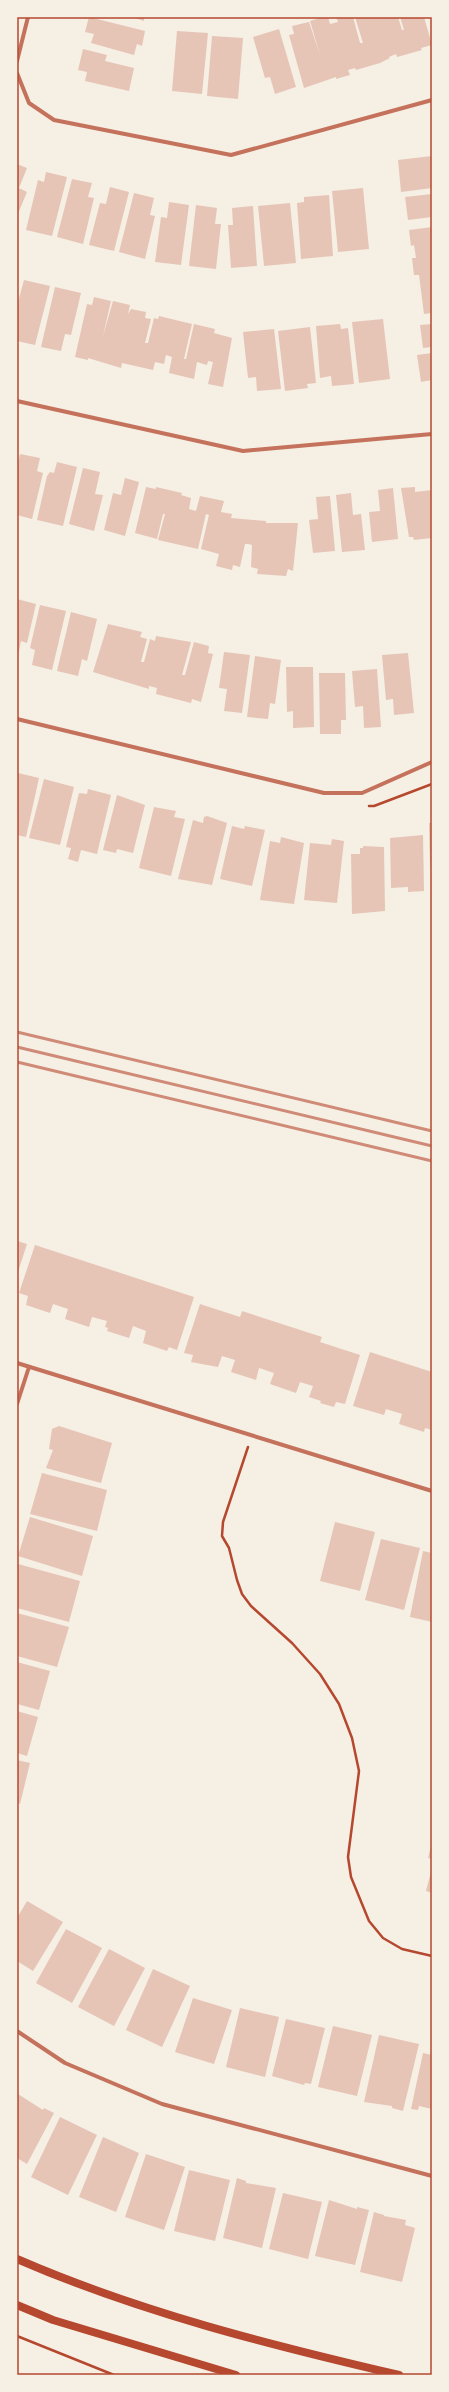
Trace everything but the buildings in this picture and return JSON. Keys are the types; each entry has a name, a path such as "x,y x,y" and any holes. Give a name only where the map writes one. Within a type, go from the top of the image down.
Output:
{"main road":[{"path":"17,2259 70,2282 164,2313 336,2360 399,2375"},
{"path":"17,2305 53,2320 236,2375"}],"street":[{"path":"17,61 28,17"},
{"path":"17,73 29,103 54,120 231,156 432,100"},
{"path":"17,401 243,451 432,434"},
{"path":"17,719 324,793 362,793 432,762"},
{"path":"17,1363 432,1491"},
{"path":"17,1404 29,1367"},
{"path":"17,2031 64,2063 162,2104 432,2176"}],"path":[{"path":"252,1435 223,1522 222,1536 229,1548 237,1580 242,1594 251,1606 292,1643 320,1674 340,1704 352,1738 359,1771 348,1857 351,1877 369,1921 384,1938 402,1949 432,1956"},
{"path":"17,2336 114,2375"}],"railway":[{"path":"17,1032 432,1131"},
{"path":"17,1047 432,1146"},
{"path":"17,1062 432,1161"}]}
